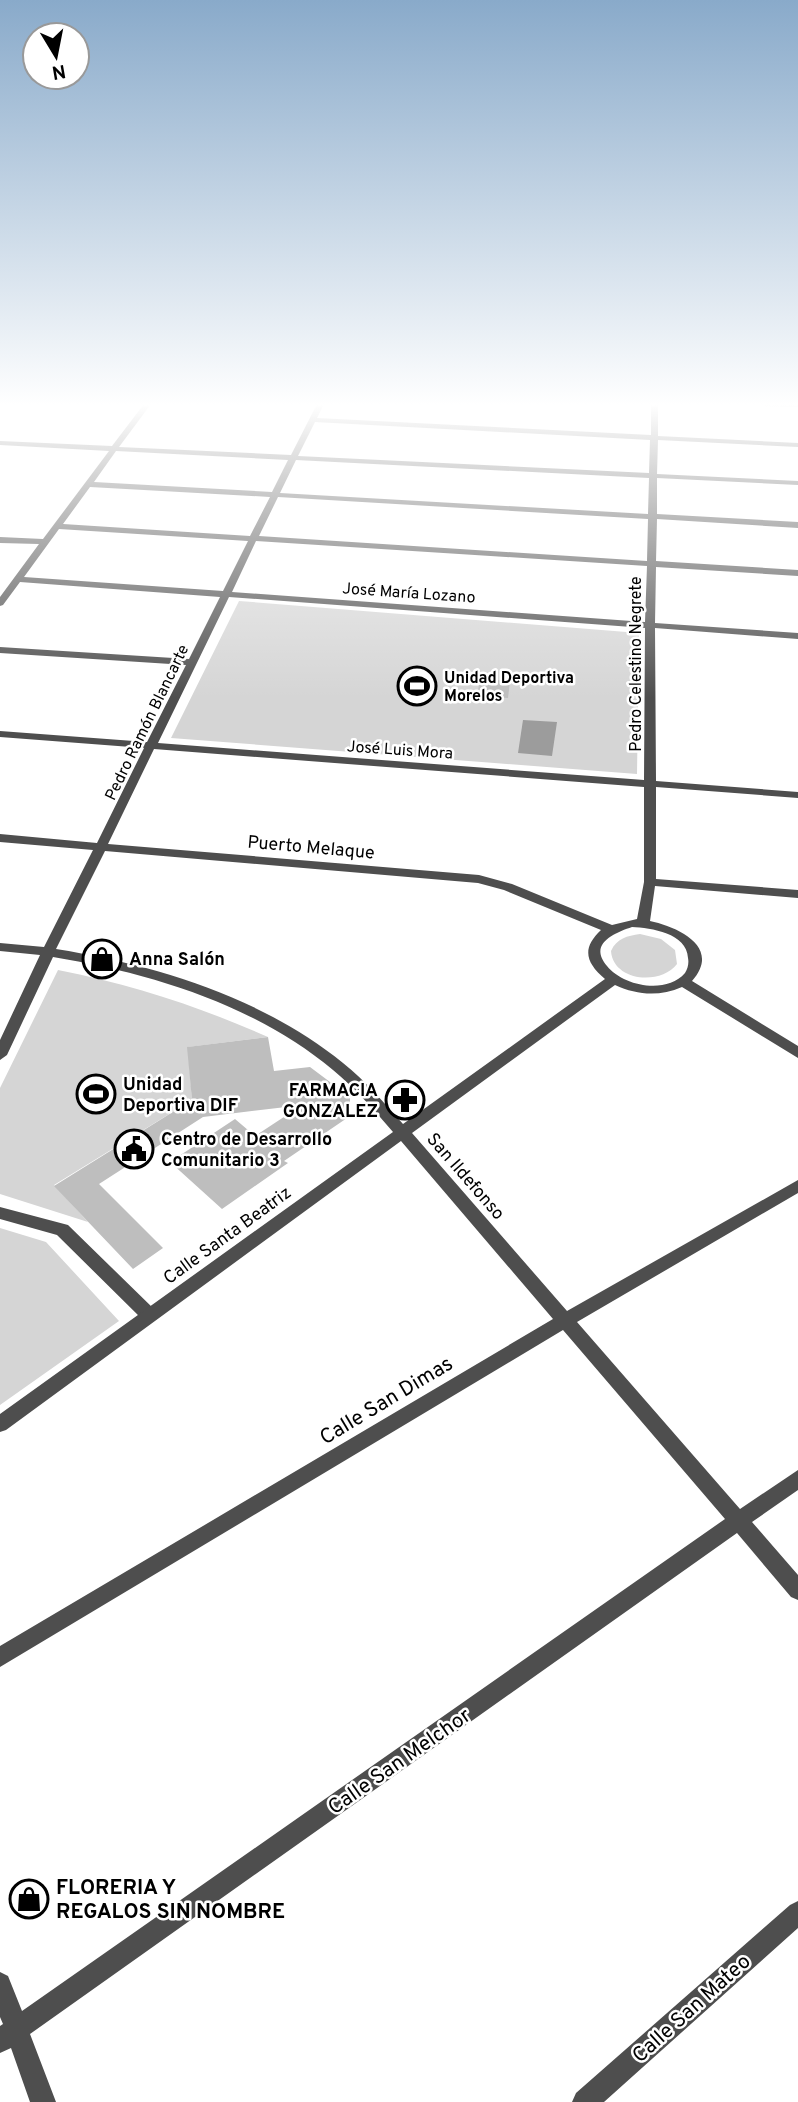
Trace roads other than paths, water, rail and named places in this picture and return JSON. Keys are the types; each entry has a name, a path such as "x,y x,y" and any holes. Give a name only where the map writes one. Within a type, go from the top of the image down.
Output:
{"street":[{"path":"2,598 75,502"},
{"name":"Pedro Ramón Blancarte","path":"0,1055 272,502"},
{"path":"390,502 798,525"},
{"name":"Pedro Celestino Negrete","path":"643,923 650,882 653,502"},
{"path":"57,526 798,573"},
{"path":"0,540 44,542"},
{"name":"José María Lozano","path":"18,579 798,636"},
{"path":"0,650 193,662"},
{"name":"José Luis Mora","path":"0,734 798,795"},
{"name":"Puerto Melaque","path":"0,838 479,879 508,887 611,929"},
{"path":"650,882 798,894"},
{"path":"643,923 663,927 679,935 691,946 696,959 693,971 684,982 668,988 650,990 630,988 613,981 600,971 593,959 593,947 599,937 611,929 643,923"},
{"name":"San Ildefonso","path":"0,947 49,951 170,979 264,1019 325,1056 345,1072 402,1132 798,1590"},
{"name":"Calle Santa Beatriz","path":"0,1424 613,981"},
{"path":"684,982 798,1053"},
{"name":"Calle San Dimas","path":"0,1657 564,1321 798,1186"},
{"path":"0,1213 62,1230 149,1315"},
{"name":"Calle San Melchor","path":"9,2036 798,1479"},
{"name":"Calle San Mateo","path":"585,2102 798,1913"},
{"path":"0,1984 9,2036 43,2102"}],"place":[{"name":"Unidad Deportiva Morelos","path":"417,686"},
{"name":"Anna Salón","path":"102,959"},
{"name":"Unidad Deportiva DIF","path":"96,1094"},
{"name":"FARMACIA GONZALEZ","path":"405,1100"},
{"name":"Centro de Desarrollo Comunitario 3","path":"134,1149"},
{"name":"FLORERIA Y REGALOS SIN NOMBRE","path":"29,1899"}]}
